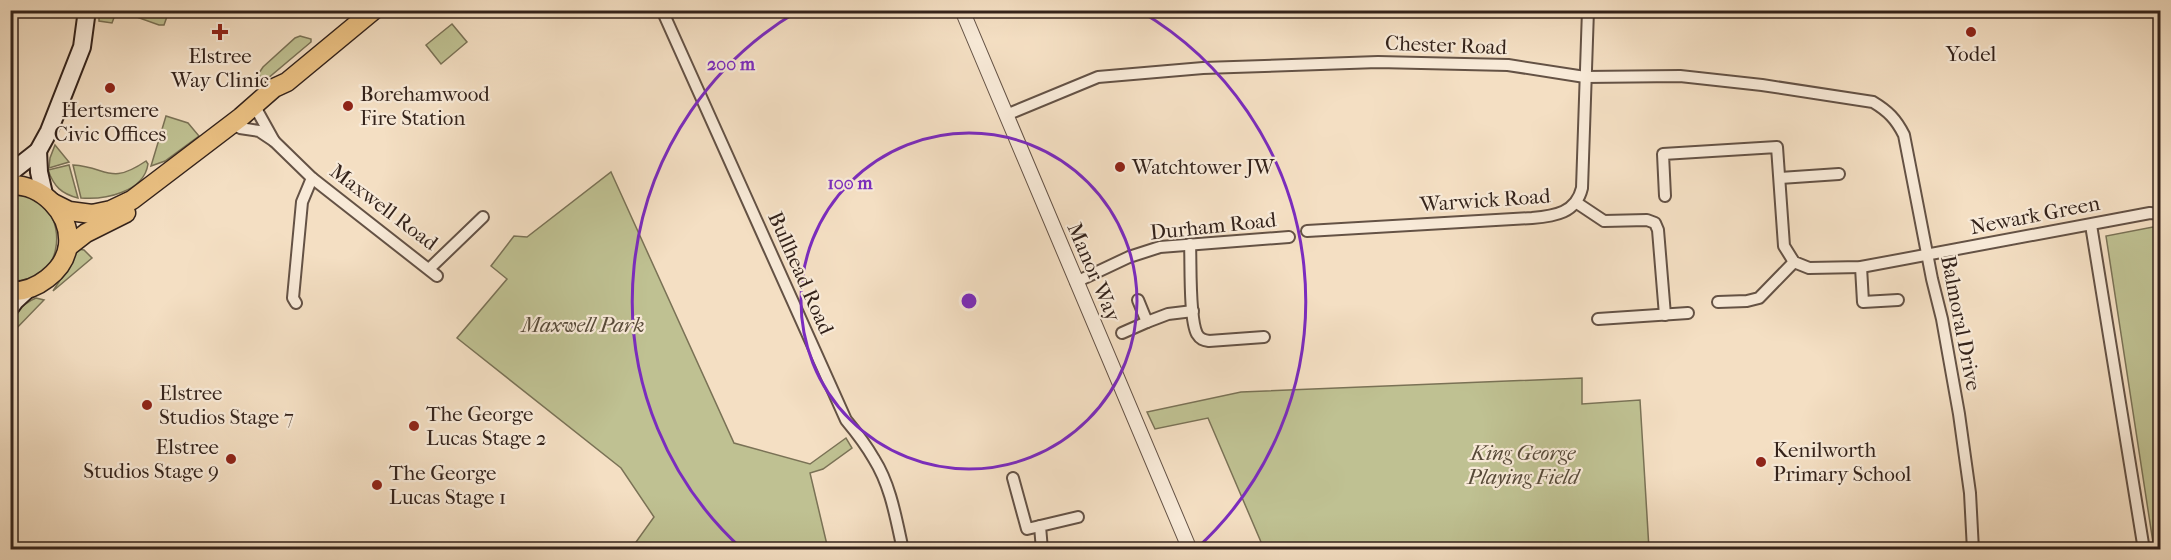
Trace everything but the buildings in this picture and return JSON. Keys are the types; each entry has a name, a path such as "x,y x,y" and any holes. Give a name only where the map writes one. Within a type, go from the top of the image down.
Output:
{"main road":[{"path":"10,173 38,151 49,131 82,47 87,10"},
{"path":"68,247 86,233 137,207 240,128 274,88 282,86 374,10"},
{"path":"10,185 31,188 69,211 92,214 111,210 132,200 256,109"},
{"path":"10,308 19,290 40,284 51,276 68,247 66,228 61,214 49,199 39,171 38,151"}],"street":[{"name":"Bullhead Road","path":"662,10 846,420 874,459 885,482 894,507 903,549"},
{"name":"Manor Way","path":"962,10 1190,549"},
{"name":"Warwick Road","path":"1307,231 1544,217 1565,212 1577,203 1582,188 1588,10"},
{"name":"Chester Road","path":"1006,115 1098,77 1168,70 1395,62 1508,65 1585,77 1680,76 1762,85 1873,102 1888,111"},
{"name":"Maxwell Road","path":"256,109 274,141"},
{"name":"Balmoral Drive","path":"1888,111 1898,122 1904,135 1942,319 1959,414 1970,494 1974,549"},
{"name":"Maxwell Road","path":"240,128 259,132 274,141 312,178 433,273 483,217"},
{"path":"1665,196 1663,154 1777,147 1784,246 1794,262 1759,298 1747,301 1718,302"},
{"path":"1780,178 1839,174"},
{"name":"Maxwell Road","path":"296,303 293,298 302,202 312,178"},
{"path":"1577,203 1604,221 1647,220 1655,223 1658,230 1665,315"},
{"name":"Newark Green","path":"1794,262 1809,268 1861,267 2155,213 2160,207"},
{"path":"2091,225 2144,549"},
{"name":"Durham Road","path":"1076,282 1129,257 1160,247 1289,237"},
{"path":"1191,244 1193,311 1195,329 1201,340 1264,338"},
{"path":"1861,267 1863,302 1898,300"},
{"path":"1138,300 1147,322"},
{"path":"1122,333 1168,314 1193,311"},
{"path":"1598,319 1688,313"},
{"path":"1013,478 1027,529 1078,517"},
{"path":"1040,526 1042,549"}],"green space":[{"path":"99,10 169,11 164,25 159,25 120,11 115,15 112,23 99,21"},
{"path":"452,24 467,42 441,64 426,45"},
{"path":"300,36 311,39 311,42 261,84 259,73 263,67"},
{"path":"166,116 188,123 199,136 165,161 151,166"},
{"path":"55,145 69,162 49,168 50,158"},
{"path":"146,161 148,164 145,174 131,188 112,196 81,198 73,165 116,174"},
{"path":"69,165 78,198 59,189 48,170"},
{"name":"Maxwell Park","path":"611,172 734,443 810,464 846,438 852,448 823,469 810,473 828,549 631,549 654,517 621,468 457,338 507,279 491,266 514,236 527,237"},
{"path":"10,195 28,196 40,202 47,209 56,228 57,239 52,260 42,272 25,280 11,281"},
{"path":"2153,227 2160,228 2160,550 2154,549 2106,236"},
{"path":"78,249 84,250 92,258 53,291 64,274"},
{"path":"36,298 44,300 11,334 12,322 18,312"},
{"name":"King George Playing Field","path":"1582,378 1582,404 1640,400 1649,549 1264,549 1208,418 1155,429 1147,412 1241,392"}],"place":[{"name":"Elstree Way Clinic","path":"220,32"},
{"name":"Yodel","path":"1971,32"},
{"name":"Hertsmere Civic Offices","path":"110,88"},
{"name":"Borehamwood Fire Station","path":"348,106"},
{"name":"Watchtower JW","path":"1120,167"},
{"name":"Elstree Studios Stage 7","path":"147,405"},
{"name":"The George Lucas Stage 2","path":"414,426"},
{"name":"Elstree Studios Stage 9","path":"231,459"},
{"name":"Kenilworth Primary School","path":"1761,462"},
{"name":"The George Lucas Stage 1","path":"377,485"}]}
